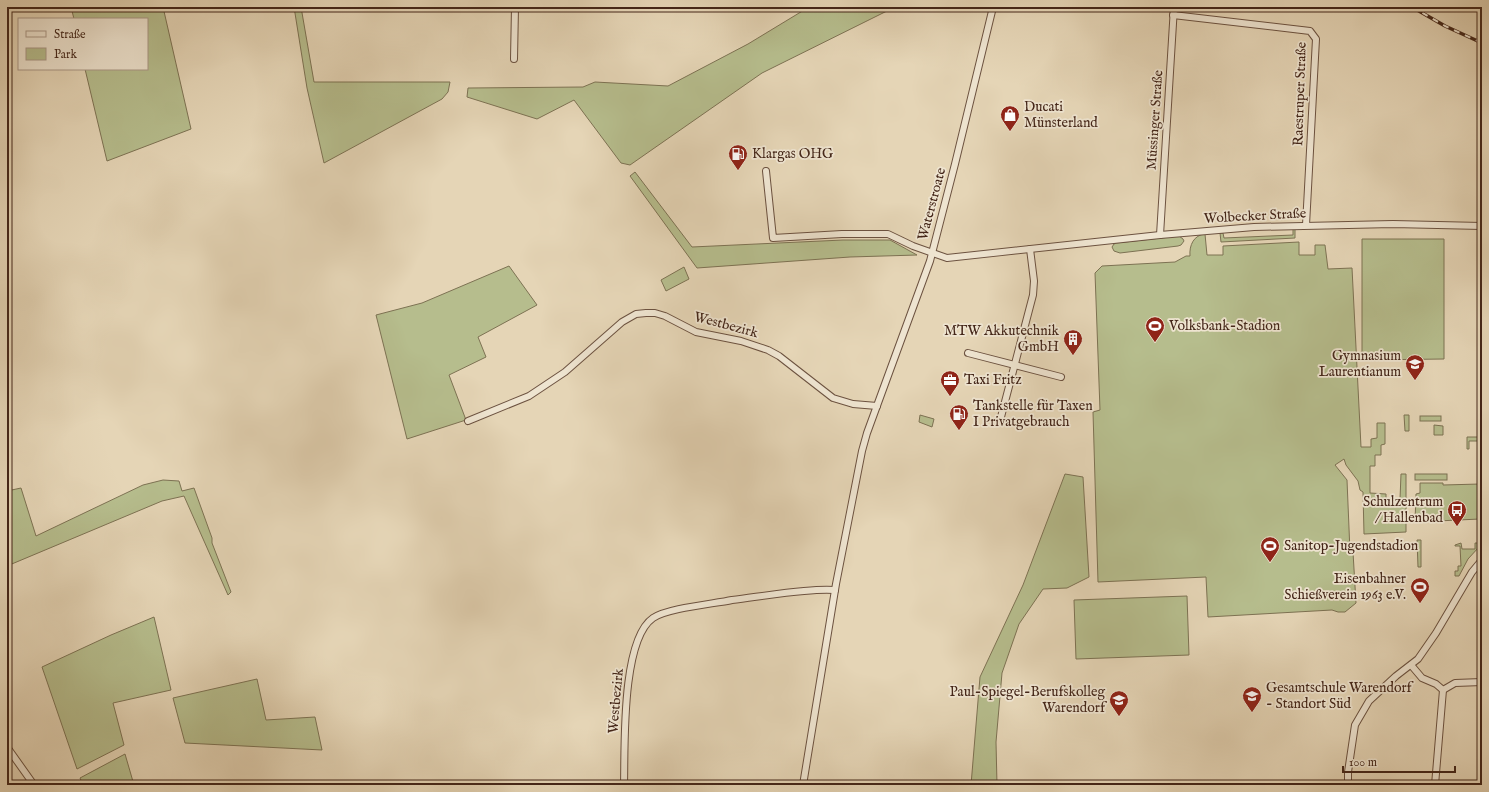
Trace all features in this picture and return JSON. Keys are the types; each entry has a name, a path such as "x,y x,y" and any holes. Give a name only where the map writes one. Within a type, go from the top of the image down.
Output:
{"street":[{"path":"514,7 514,59"},
{"name":"Waterstroate","path":"766,171 773,238 842,234 888,234 932,253 993,7"},
{"name":"Müssinger Straße","path":"1160,235 1174,7"},
{"name":"Raestruper Straße","path":"1173,15 1310,31 1316,39 1306,225"},
{"name":"Wolbecker Straße","path":"932,253 947,258 953,258 1160,235 1306,225 1393,224 1482,226"},
{"path":"1001,417 1034,287 1030,250"},
{"path":"803,785 835,590 862,451 867,433 913,304 928,268 932,253"},
{"name":"Westbezirk","path":"468,421 529,396 565,372 622,322 636,314 646,313 655,313 665,316 696,332 741,341 768,350 779,356 833,398 853,404 877,406"},
{"path":"968,353 1061,377"},
{"path":"1348,785 1348,772 1355,725 1369,700 1418,659 1428,645 1468,577 1482,560"},
{"name":"Westbezirk","path":"624,785 627,687 631,664 639,638 645,626 652,619 672,611 771,594 835,590"},
{"path":"1411,665 1422,678 1436,684 1443,690"},
{"path":"1443,690 1455,683 1482,682"},
{"path":"1435,785 1443,690"},
{"path":"8,749 34,785"}],"green space":[{"path":"71,7 163,7 191,129 107,161 85,70 148,70 148,18 74,18"},
{"path":"294,7 301,7 314,82 450,82 448,92 442,99 324,163 307,88"},
{"path":"809,7 855,7 855,9 860,7 895,7 762,73 630,165 621,163 574,100 537,119 467,97 468,88 583,87 595,82 668,86 748,44"},
{"path":"635,172 692,247 843,240 890,240 917,255 850,257 697,268 630,176"},
{"path":"1293,229 1295,229 1295,238 1221,242 1220,233 1223,233 1224,238 1293,235"},
{"path":"1205,234 1207,255 1223,255 1223,246 1299,242 1299,255 1315,255 1315,245 1325,245 1328,269 1352,268 1361,447 1371,447 1371,439 1377,438 1377,423 1385,423 1385,444 1381,445 1381,455 1375,455 1375,466 1370,466 1370,493 1386,494 1386,499 1400,499 1401,474 1406,474 1406,532 1364,534 1363,492 1360,490 1358,481 1346,465 1344,459 1335,465 1347,480 1350,552 1353,552 1356,603 1345,612 1332,610 1208,617 1206,577 1098,582 1093,412 1100,410 1095,273 1102,266 1175,262 1186,256 1190,256 1191,244 1195,238"},
{"path":"1179,236 1184,241 1178,246 1120,253 1114,251 1112,247 1116,243"},
{"path":"1362,239 1444,239 1444,359 1362,360"},
{"path":"509,266 537,305 478,337 486,357 449,375 466,420 407,439 376,315 422,303"},
{"path":"684,267 689,279 666,291 661,280"},
{"path":"920,415 934,419 932,427 919,422"},
{"path":"1404,415 1409,415 1409,431 1405,431"},
{"path":"1420,416 1441,416 1441,421 1420,421"},
{"path":"1434,425 1443,426 1443,435 1434,435"},
{"path":"1467,437 1482,437 1482,441 1469,441 1469,449 1467,449"},
{"path":"1065,474 1083,477 1089,577 1067,588 1043,589 1019,624 1002,673 996,742 997,785 971,785 980,677 1023,585"},
{"path":"1415,474 1447,474 1447,480 1415,480"},
{"path":"163,480 179,481 182,491 194,488 212,538 212,543 231,592 228,595 184,496 162,501 7,566 7,491 21,488 36,536 143,485"},
{"path":"1420,483 1443,483 1443,485 1480,484 1480,519 1415,522 1416,494 1420,493"},
{"path":"1417,540 1421,540 1421,567 1418,567"},
{"path":"1461,543 1462,549 1475,549 1475,543 1479,543 1479,547 1468,559 1459,576 1455,576 1455,571 1458,571 1458,566 1461,566 1460,546 1455,545"},
{"path":"1187,596 1189,655 1076,659 1074,600"},
{"path":"154,617 171,690 113,703 124,745 77,769 42,667"},
{"path":"257,679 266,720 315,717 322,750 185,743 173,698"},
{"path":"125,754 134,785 83,785 80,778"}],"railway":[{"path":"1412,7 1445,26 1482,43"}],"place":[{"name":"Ducati Münsterland","path":"1010,132"},
{"name":"Klargas OHG","path":"738,171"},
{"name":"Volksbank-Stadion","path":"1155,343"},
{"name":"MTW Akkutechnik GmbH","path":"1073,356"},
{"name":"Gymnasium Laurentianum","path":"1415,381"},
{"name":"Taxi Fritz","path":"950,397"},
{"name":"Tankstelle für Taxen I Privatgebrauch","path":"959,431"},
{"name":"Schulzentrum / Hallenbad","path":"1457,527"},
{"name":"Sanitop-Jugendstadion","path":"1270,563"},
{"name":"Eisenbahner Schießverein 1963 e.V.","path":"1420,604"},
{"name":"Gesamtschule Warendorf - Standort Süd","path":"1252,713"},
{"name":"Paul-Spiegel-Berufskolleg Warendorf","path":"1119,717"}]}
